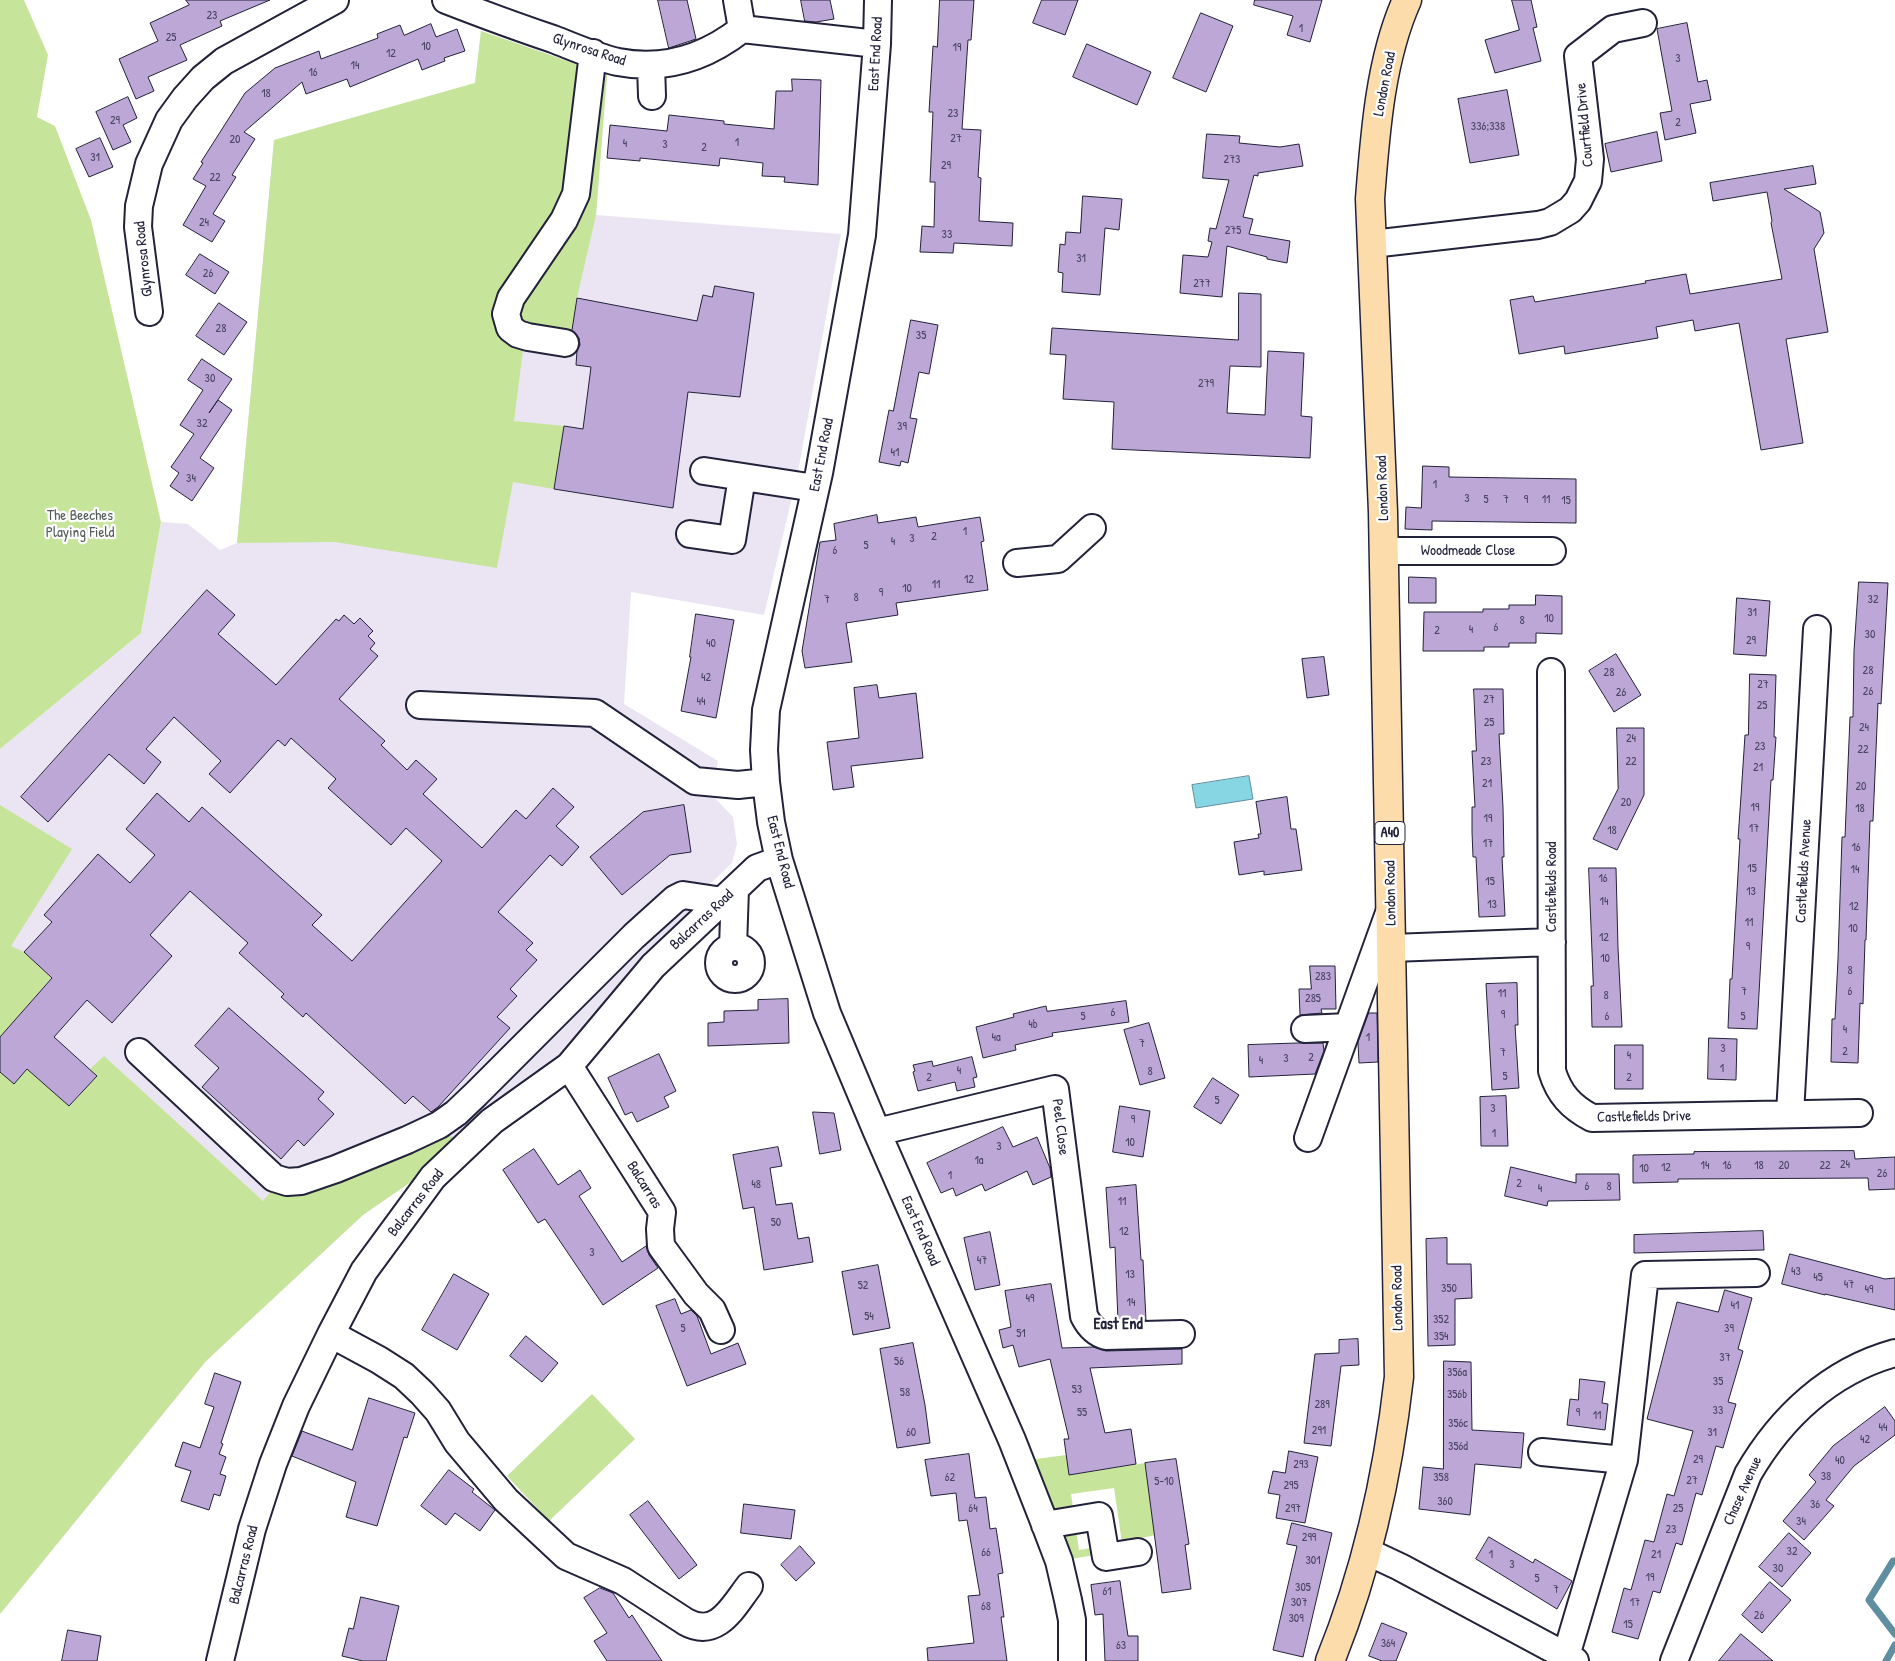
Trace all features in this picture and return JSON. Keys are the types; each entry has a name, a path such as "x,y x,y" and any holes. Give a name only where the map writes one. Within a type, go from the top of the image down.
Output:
{"highway":[{"name":"London Road","path":"1330,1661 1352,1604 1368,1552 1387,1467 1398,1377 1392,948 1381,421 1370,199 1380,104 1389,57 1407,0"}],"street":[{"name":"Glynrosa Road","path":"150,312 138,227 139,206 149,164 169,120 197,85 224,61 336,0"},
{"name":"Glynrosa Road","path":"446,0 483,15 616,61 651,65 677,62 709,52 726,42 742,29"},
{"path":"737,0 742,29 877,44"},
{"name":"East End Road","path":"878,0 877,44 862,235 816,488 766,710 764,750 766,782 771,822 779,860 827,1013 1015,1447 1059,1561 1068,1600 1073,1644 1072,1661"},
{"name":"Courtfield Drive","path":"1372,244 1550,222 1570,210 1584,191 1590,170 1578,56 1613,29 1643,23"},
{"path":"565,343 518,334 510,328 506,314 514,293 564,220 576,194 593,53"},
{"path":"651,65 652,96"},
{"path":"704,471 816,488"},
{"path":"690,534 732,540 742,476"},
{"path":"1016,563 1058,559 1092,528"},
{"name":"Woodmeade Close","path":"1384,551 1552,551"},
{"name":"Castlefields Avenue","path":"1790,1114 1817,629"},
{"name":"Castlefields Road","path":"1392,948 1552,942 1551,672"},
{"path":"420,705 595,714 695,780 738,785 766,782"},
{"name":"Balcarras Road","path":"220,1661 252,1529 273,1464 296,1406 364,1272 433,1177 492,1121 569,1066 653,966 757,868 779,860"},
{"path":"139,1052 274,1178 287,1182 301,1181 407,1140 439,1125 456,1113 634,936 675,899 683,895 729,895 733,947"},
{"path":"1308,1138 1391,908"},
{"name":"Castlefields Drive","path":"1552,942 1552,1071 1561,1093 1579,1112 1592,1118 1859,1113"},
{"path":"1305,1029 1348,1027"},
{"name":"Balcarras","path":"569,1066 662,1212 661,1246 696,1294 712,1310 721,1330"},
{"name":"Peel Close","path":"877,1132 1055,1089 1084,1316 1088,1324 1094,1330 1106,1336 1181,1334"},
{"path":"456,1113 472,1139"},
{"path":"1368,1552 1400,1567 1571,1659 1624,1460 1644,1274 1756,1272"},
{"path":"331,1334 404,1376 422,1393 438,1411 457,1442 506,1500 566,1556 623,1581 686,1622 697,1626 706,1627 722,1621 749,1586"},
{"name":"Chase Avenue","path":"1674,1661 1748,1474 1762,1450 1797,1409 1818,1392 1862,1365 1895,1353"},
{"path":"1542,1452 1624,1460"},
{"path":"1045,1525 1099,1516 1106,1557 1138,1552"}],"shaded area":[{"path":"481,31 607,74 596,215 841,234 798,472 764,615 631,592 624,704 718,761 713,796 733,817 737,844 732,863 709,885 697,912 561,1056 428,1170 363,1215 206,1361 0,1614 0,749 141,633 161,522 188,524 220,550 237,543 274,140 475,83"}],"green space":[{"name":"The Beeches Playing Field","path":"0,0 24,0 48,55 37,117 55,126 91,220 161,522 141,633 0,749"},
{"path":"481,31 607,75 596,215 577,298 568,358 523,350 514,421 564,426 554,489 513,482 497,568 335,542 237,543 274,140 475,83"},
{"path":"0,805 72,849 11,946 24,952 51,978 0,1037"},
{"path":"104,1056 263,1201 281,1180 439,1125 456,1141 428,1170 363,1215 206,1361 0,1614 0,1072 14,1084 27,1069 70,1106 97,1076 90,1069"},
{"path":"592,1394 635,1439 549,1521 507,1476"},
{"path":"1066,1455 1070,1475 1145,1463 1156,1535 1130,1540 1131,1549 1059,1561 1049,1534 1076,1530 1079,1550 1122,1543 1114,1488 1071,1494 1074,1514 1043,1519 1021,1461"}],"water":[{"path":"1249,776 1253,799 1196,808 1192,785"}],"building":[{"path":"186,0 270,0 220,21 222,26 180,45 187,60 148,77 154,91 136,99 119,59 158,41 150,23 189,5"},
{"path":"658,0 687,0 696,39 669,48"},
{"path":"801,0 830,0 834,19 816,22 805,21"},
{"path":"940,0 974,0 971,40 968,40 962,129 981,130 978,177 981,178 979,221 1013,223 1012,246 954,243 953,253 920,252 922,226 934,227 935,182 930,182 933,112 929,112 933,46 937,47"},
{"path":"1042,0 1078,0 1065,35 1033,23"},
{"path":"1255,0 1322,0 1310,42 1287,35 1293,16 1254,5"},
{"path":"1512,0 1531,0 1537,27 1533,28 1541,61 1495,73 1485,40 1519,30"},
{"path":"1201,13 1233,26 1206,92 1173,78"},
{"path":"1687,23 1698,82 1707,80 1711,100 1690,104 1696,133 1665,140 1660,113 1672,111 1657,29"},
{"path":"431,24 436,37 457,29 465,51 444,58 445,61 422,70 418,59 350,87 347,79 306,94 302,82 244,132 255,139 232,175 236,177 213,214 225,221 212,242 183,225 206,186 193,179 203,163 201,162 245,93 275,68 319,51 321,59 378,38 377,34 400,25 404,35"},
{"path":"1087,44 1151,72 1137,105 1073,77"},
{"path":"792,79 821,80 818,185 784,182 785,177 762,176 763,163 720,158 719,166 640,158 640,161 607,158 610,125 667,131 669,115 724,121 724,124 774,129 776,91 792,91"},
{"path":"1507,90 1519,155 1470,163 1458,99"},
{"path":"128,97 137,118 123,125 131,142 113,150 96,112"},
{"path":"1657,132 1662,161 1611,172 1605,144"},
{"path":"1207,134 1240,136 1239,143 1280,147 1299,144 1303,166 1258,173 1258,176 1254,175 1243,217 1253,219 1249,234 1290,241 1287,263 1267,259 1267,257 1227,246 1222,297 1180,293 1183,255 1208,257 1212,242 1208,241 1210,228 1216,229 1229,180 1203,178"},
{"path":"100,138 113,167 89,177 76,149"},
{"path":"1813,166 1816,184 1784,189 1820,212 1824,233 1814,249 1828,332 1786,339 1803,443 1761,450 1739,323 1695,331 1693,320 1656,327 1658,338 1565,354 1564,346 1519,354 1510,300 1533,296 1535,302 1646,283 1645,281 1686,274 1690,294 1782,279 1767,192 1713,201 1710,183"},
{"path":"1083,196 1122,199 1119,230 1105,228 1100,295 1062,292 1063,273 1058,272 1060,244 1065,245 1066,232 1080,233"},
{"path":"200,254 229,272 215,294 186,275"},
{"path":"715,286 754,293 740,397 688,392 673,508 554,489 564,426 583,429 591,367 576,365 577,351 580,345 579,338 572,330 577,298 697,321 703,295 712,297"},
{"path":"1239,293 1261,294 1261,367 1230,366 1227,413 1265,415 1268,351 1304,353 1301,416 1312,417 1310,458 1112,449 1114,402 1063,399 1066,355 1050,354 1052,328 1238,340"},
{"path":"219,303 247,322 224,355 196,336"},
{"path":"911,320 938,325 929,374 919,372 910,418 917,419 908,463 901,461 900,466 879,462 889,410 893,411"},
{"path":"202,359 232,379 209,413 218,400 232,410 200,458 214,468 192,501 170,486 179,473 171,467 194,434 180,425 203,390 188,380"},
{"path":"1423,466 1449,467 1449,477 1576,479 1576,523 1432,521 1432,530 1405,529 1406,507 1421,508"},
{"path":"877,515 878,523 916,517 918,527 980,517 984,541 981,542 988,590 896,603 898,615 846,623 852,662 805,668 802,651 820,542 836,540 834,524"},
{"path":"1409,577 1436,578 1436,603 1409,603"},
{"path":"1859,582 1888,583 1881,704 1878,703 1873,821 1870,821 1863,1004 1860,1003 1858,1063 1831,1062 1832,1019 1835,1019 1838,959 1842,837 1845,837 1850,717 1853,717 1854,651"},
{"path":"207,590 235,615 218,634 276,685 336,619 339,621 344,615 354,624 360,618 373,631 368,636 375,643 370,649 378,656 339,699 385,741 381,745 407,770 416,760 437,779 423,794 482,848 516,810 526,819 553,788 574,807 556,826 579,847 562,866 550,855 498,912 533,943 526,950 537,960 510,989 517,996 497,1017 510,1028 438,1107 431,1112 413,1096 405,1104 306,1013 303,1017 281,997 284,994 239,953 248,943 190,891 150,935 172,956 112,1023 87,1000 54,1037 97,1076 69,1106 27,1069 14,1084 0,1072 0,1037 52,978 24,952 52,922 44,915 98,854 130,883 155,855 126,829 157,793 189,822 202,807 322,915 312,925 352,961 442,861 406,828 391,845 328,788 336,779 291,738 285,746 278,740 230,793 209,774 221,761 174,717 146,749 161,762 144,784 109,754 48,822 21,797"},
{"path":"1536,595 1562,596 1562,634 1536,633 1536,643 1509,643 1509,647 1484,647 1484,651 1423,651 1424,612 1483,612 1483,609 1509,609 1509,605 1535,605"},
{"path":"1737,598 1770,601 1766,656 1734,654"},
{"path":"696,614 734,620 716,718 681,711 691,657"},
{"path":"1616,654 1641,695 1614,712 1589,671"},
{"path":"1324,657 1329,695 1307,698 1302,659"},
{"path":"1750,674 1776,675 1774,737 1776,737 1773,780 1771,780 1757,1029 1728,1028 1745,735 1748,735"},
{"path":"877,685 879,698 916,693 923,758 851,766 854,787 833,790 827,742 859,738 854,688"},
{"path":"1474,689 1503,689 1504,734 1499,734 1503,807 1504,857 1502,857 1505,916 1479,917 1476,857 1473,857 1472,832 1472,807 1475,807 1472,751 1476,751"},
{"path":"1617,728 1644,728 1644,795 1617,850 1593,839 1618,789"},
{"path":"1287,797 1291,829 1296,829 1302,870 1264,875 1264,871 1239,875 1234,842 1259,838 1258,834 1261,834 1256,802"},
{"path":"684,805 691,852 670,855 622,895 590,857 643,812"},
{"path":"1589,868 1616,868 1622,1027 1592,1027 1591,986 1593,986"},
{"path":"1310,966 1335,966 1336,1009 1321,1009 1322,1013 1300,1015 1299,989 1311,989"},
{"path":"1517,983 1518,1025 1515,1025 1519,1088 1492,1090 1486,984"},
{"path":"788,999 789,1043 708,1046 708,1023 724,1022 724,1011 758,1010 758,1000"},
{"path":"1126,1001 1129,1022 1052,1033 1053,1036 1015,1045 1016,1050 983,1058 976,1027 1014,1017 1013,1014 1046,1006 1047,1011"},
{"path":"229,1008 324,1092 318,1099 334,1114 304,1146 298,1140 281,1159 202,1087 219,1068 195,1046"},
{"path":"1369,1013 1377,1013 1378,1062 1359,1063 1358,1042"},
{"path":"1149,1023 1165,1078 1140,1085 1124,1030"},
{"path":"1709,1038 1737,1039 1736,1080 1708,1079"},
{"path":"1323,1043 1324,1051 1315,1074 1249,1077 1248,1045"},
{"path":"1615,1045 1643,1045 1643,1089 1615,1089"},
{"path":"659,1054 676,1091 664,1097 669,1107 637,1122 632,1112 625,1115 608,1078"},
{"path":"972,1057 977,1077 973,1078 975,1087 957,1091 955,1082 918,1091 913,1065 932,1061 933,1066"},
{"path":"1213,1078 1239,1095 1221,1124 1194,1107"},
{"path":"1506,1096 1508,1146 1481,1146 1480,1097"},
{"path":"1120,1106 1150,1111 1143,1157 1113,1152"},
{"path":"813,1112 834,1113 841,1150 820,1154"},
{"path":"1003,1127 1013,1147 1037,1137 1050,1168 1051,1177 1033,1185 1027,1171 985,1191 982,1184 956,1196 953,1188 941,1193 927,1163"},
{"path":"778,1147 782,1166 770,1168 776,1205 792,1203 798,1239 809,1237 813,1262 764,1270 754,1207 743,1209 733,1155"},
{"path":"534,1149 558,1185 580,1170 591,1188 579,1196 622,1262 646,1246 649,1255 658,1268 603,1305 545,1219 538,1223 503,1170"},
{"path":"1854,1151 1855,1159 1895,1157 1895,1189 1869,1190 1868,1178 1678,1179 1678,1182 1633,1183 1633,1155 1694,1154 1694,1152"},
{"path":"1511,1167 1576,1183 1576,1174 1619,1174 1620,1200 1548,1201 1547,1206 1505,1196"},
{"path":"1136,1185 1146,1320 1118,1321 1115,1247 1110,1248 1106,1188"},
{"path":"1763,1231 1764,1250 1634,1253 1634,1235"},
{"path":"990,1232 1000,1285 975,1290 964,1238"},
{"path":"1447,1238 1447,1264 1471,1264 1472,1298 1455,1299 1455,1345 1428,1346 1426,1239"},
{"path":"1790,1254 1885,1279 1895,1278 1895,1310 1782,1284"},
{"path":"878,1265 890,1328 853,1335 842,1272"},
{"path":"454,1274 489,1294 457,1350 422,1330"},
{"path":"1051,1284 1062,1348 1093,1347 1106,1351 1182,1349 1182,1364 1090,1368 1105,1433 1131,1429 1136,1464 1069,1475 1064,1439 1069,1439 1050,1359 1019,1367 1013,1345 1003,1348 999,1330 1011,1327 1005,1291"},
{"path":"1725,1290 1752,1298 1738,1349 1743,1351 1728,1402 1736,1404 1723,1448 1716,1446 1702,1495 1696,1493 1682,1545 1676,1543 1660,1593 1653,1591 1638,1639 1612,1632 1624,1588 1631,1590 1645,1540 1654,1542 1667,1494 1674,1496 1693,1431 1647,1419 1677,1302 1718,1312"},
{"path":"675,1299 681,1314 691,1310 697,1316 711,1354 738,1343 746,1364 687,1386 656,1306"},
{"path":"526,1336 558,1363 542,1382 510,1356"},
{"path":"1358,1339 1359,1365 1341,1366 1331,1446 1304,1443 1315,1354 1339,1353 1339,1340"},
{"path":"913,1343 930,1443 897,1448 880,1349"},
{"path":"1444,1361 1471,1362 1472,1430 1524,1433 1521,1468 1475,1464 1470,1515 1419,1509 1423,1467 1443,1469"},
{"path":"215,1373 241,1382 219,1454 226,1457 220,1474 226,1476 220,1496 214,1494 209,1510 181,1501 191,1471 175,1466 183,1442 200,1448 214,1407 205,1404"},
{"path":"1580,1379 1605,1382 1602,1403 1608,1404 1605,1430 1567,1425 1570,1399 1578,1400"},
{"path":"369,1398 415,1413 407,1438 404,1437 377,1526 346,1517 356,1482 292,1456 302,1431 352,1450"},
{"path":"1885,1407 1895,1421 1895,1435 1854,1466 1826,1500 1834,1506 1804,1540 1783,1521 1816,1482 1809,1475 1833,1446"},
{"path":"1289,1451 1318,1457 1305,1523 1276,1518 1280,1495 1268,1493 1273,1471 1285,1473"},
{"path":"969,1454 975,1498 986,1497 990,1529 996,1528 1003,1573 998,1574 1004,1617 1001,1617 1007,1661 928,1661 927,1648 974,1643 968,1596 980,1595 967,1520 959,1521 956,1493 931,1496 925,1460"},
{"path":"1176,1459 1189,1544 1185,1545 1191,1589 1162,1593 1145,1463"},
{"path":"449,1470 474,1489 472,1492 495,1510 480,1531 455,1513 446,1525 421,1506"},
{"path":"648,1501 697,1565 679,1579 630,1515"},
{"path":"744,1504 795,1510 791,1539 741,1533"},
{"path":"1292,1523 1332,1533 1303,1657 1273,1650 1297,1546 1287,1544"},
{"path":"1789,1533 1811,1553 1782,1587 1759,1567"},
{"path":"1489,1537 1533,1563 1535,1559 1572,1581 1557,1609 1476,1559"},
{"path":"800,1546 815,1563 796,1581 781,1565"},
{"path":"1120,1581 1128,1636 1138,1636 1138,1661 1105,1661 1103,1614 1095,1615 1091,1585"},
{"path":"1770,1582 1791,1600 1762,1633 1742,1615"},
{"path":"600,1588 613,1593 629,1618 632,1615 662,1661 607,1661 594,1641 607,1633 584,1598"},
{"path":"361,1597 399,1606 386,1661 363,1661 342,1656 349,1628 353,1629"},
{"path":"1382,1623 1407,1633 1396,1661 1382,1661 1369,1656"},
{"path":"68,1630 101,1636 97,1661 62,1661"},
{"path":"1741,1634 1773,1661 1719,1661"}],"waterway":[{"path":"1895,1561 1893,1561 1869,1600 1895,1634"},
{"path":"1886,1661 1895,1645"}],"district":[{"name":"East End","path":"1118,1325"}]}
